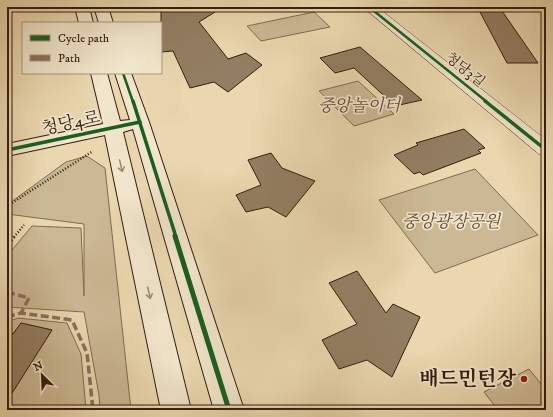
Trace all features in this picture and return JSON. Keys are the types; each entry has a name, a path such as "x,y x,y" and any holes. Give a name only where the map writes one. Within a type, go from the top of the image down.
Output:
{"street":[{"path":"82,7 86,22"},
{"path":"100,7 106,22"},
{"name":"청당3길","path":"369,7 546,150"},
{"path":"99,74 114,132 176,410"},
{"path":"123,74 140,122 229,410"},
{"name":"청당4로","path":"7,150 114,132 140,122"}],"path":[{"path":"7,206 114,132"},
{"path":"7,202 14,200"},
{"path":"7,246 24,225"}],"green space":[{"path":"314,12 330,27 261,41 247,26"},
{"name":"중앙놀이터","path":"358,81 394,114 354,126 319,91"},
{"path":"87,156 105,168 131,410 100,410 99,395 84,312 7,307 7,256 32,226 81,228 84,296 84,224 7,214 7,205 66,162"},
{"name":"중앙광장공원","path":"475,169 538,235 435,273 379,200"},
{"path":"18,318 67,323 81,354 86,410 7,410 7,401 52,330 21,323 13,334 7,333 7,322"},
{"name":"배드민턴장","path":"529,369 546,390 546,410 498,410 484,392"}],"building":[{"path":"161,7 223,7 199,22 228,59 246,53 262,65 228,92 214,82 190,88 173,51 162,52"},
{"path":"500,8 538,63 507,63 480,12"},
{"path":"360,47 422,100 395,106 354,68 335,73 320,58"},
{"path":"464,129 485,148 478,150 481,153 423,175 420,172 414,174 394,155 418,145 416,143"},
{"path":"271,153 282,168 315,181 286,217 268,207 246,212 236,195 261,185 248,160"},
{"path":"357,271 386,313 393,304 420,317 392,377 367,360 339,369 322,340 357,324 329,283"},
{"path":"21,323 52,330 7,401 7,333 13,334"}],"marked path":[{"path":"7,292 29,298 21,313"},
{"path":"7,317 21,313 72,320 87,353 93,410"}],"cycle path":[{"path":"369,7 546,150"},
{"path":"123,74 140,122 229,410"},
{"path":"7,150 140,122"}],"place":[{"name":"배드민턴장","path":"524,379"}]}
